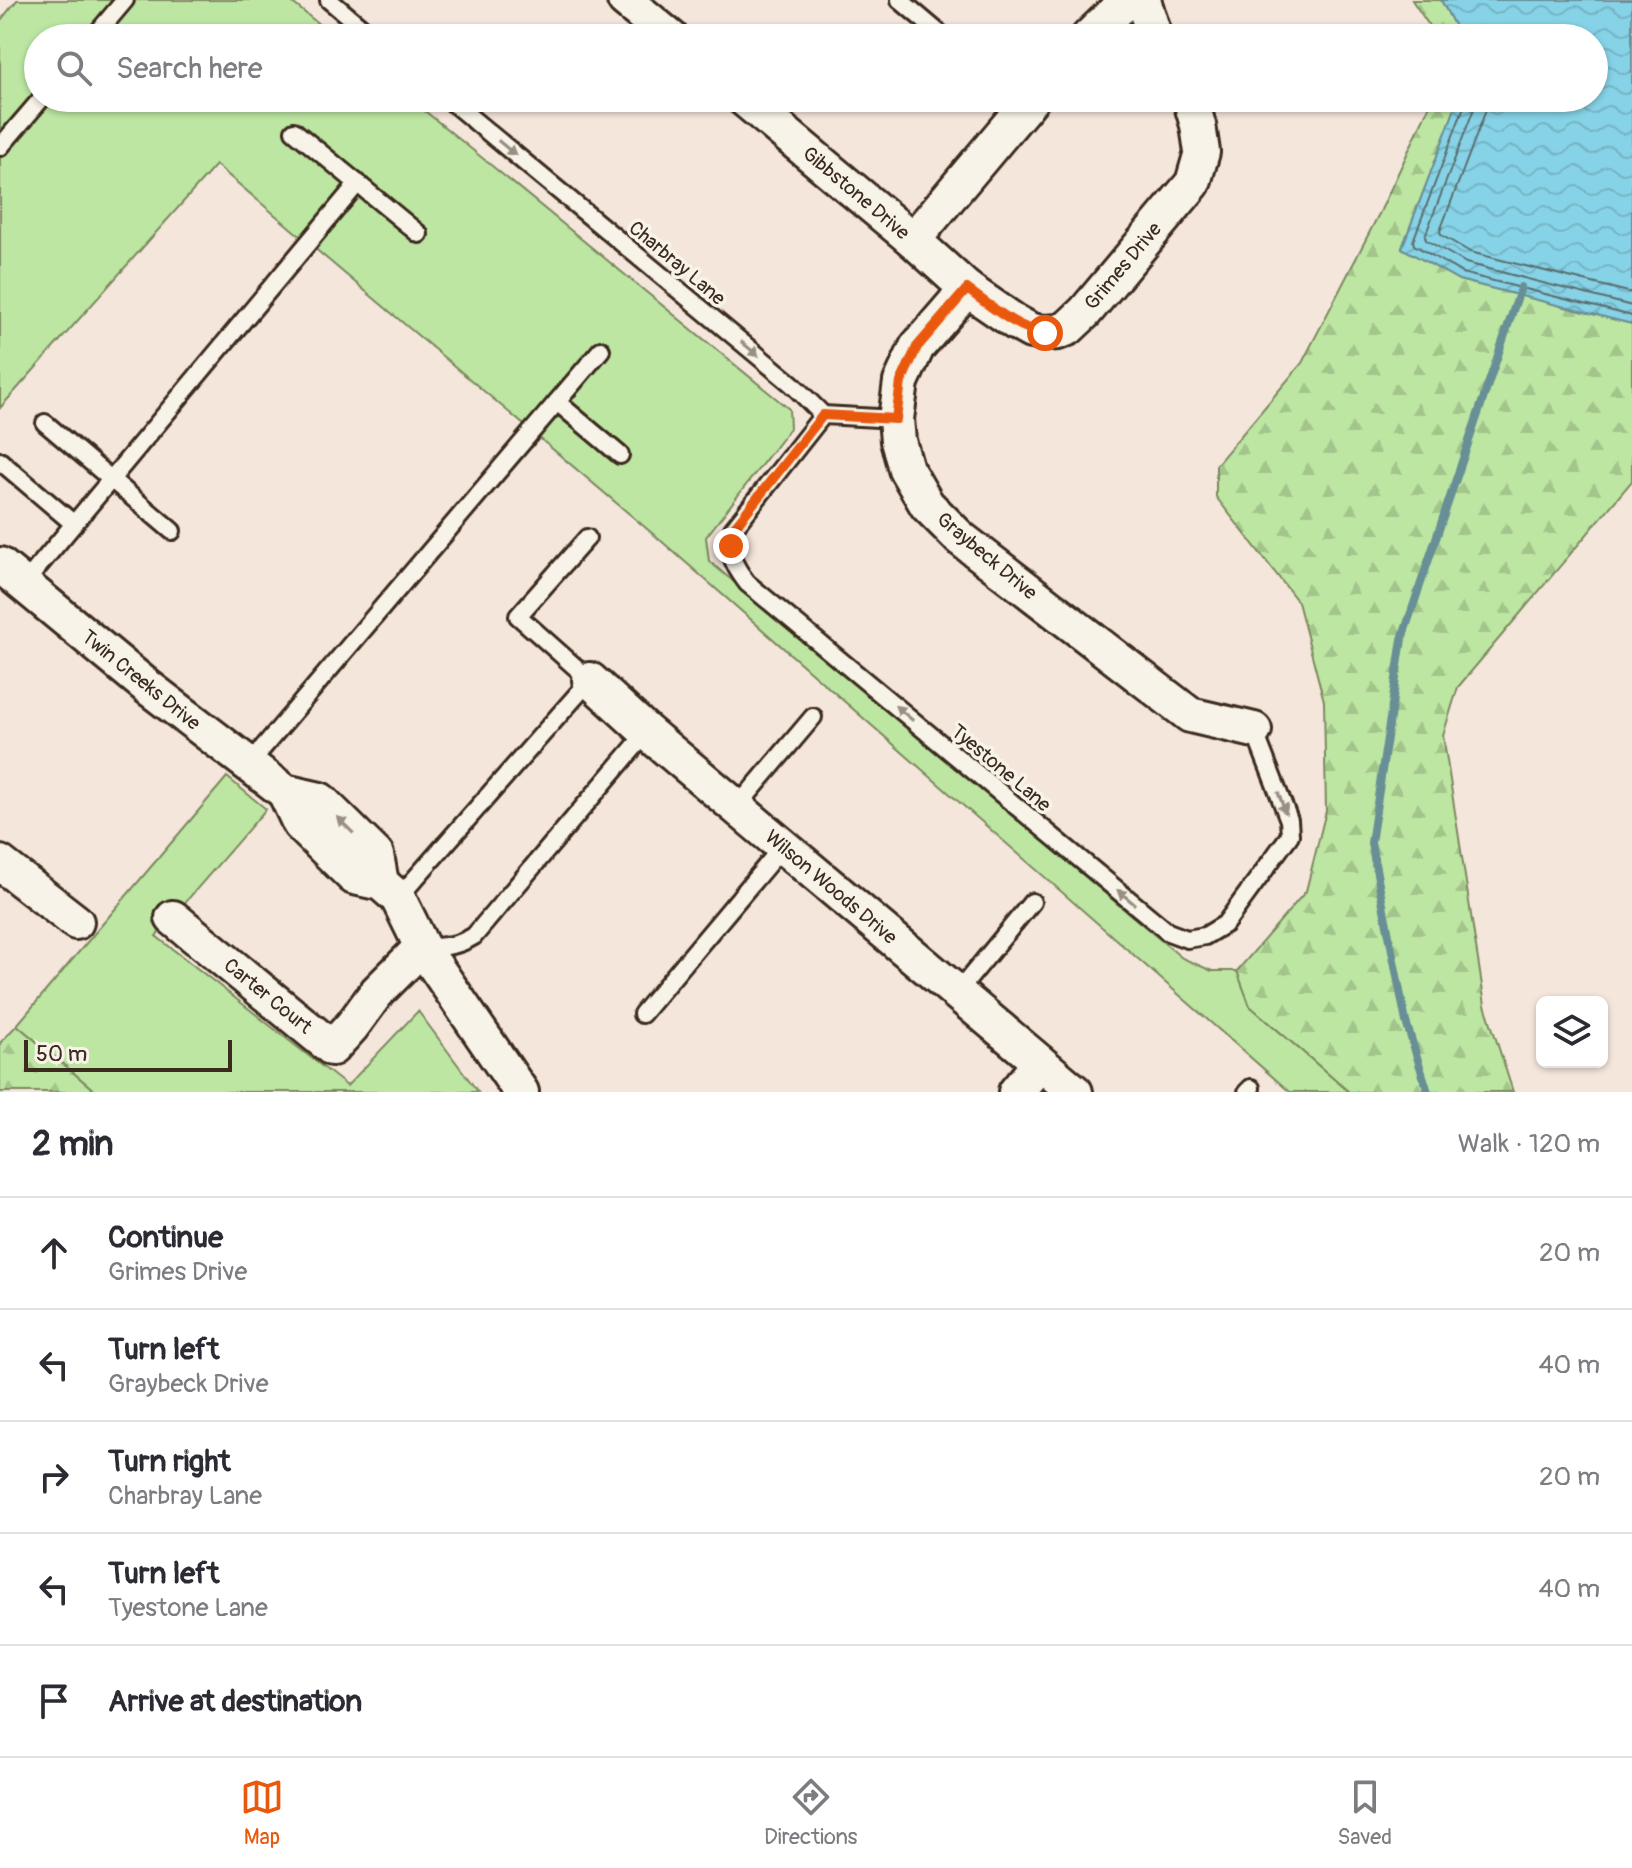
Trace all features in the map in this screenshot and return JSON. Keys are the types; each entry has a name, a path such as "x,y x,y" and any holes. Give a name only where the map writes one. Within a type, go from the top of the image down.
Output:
{"street":[{"path":"625,0 654,24"},
{"path":"1100,24 1127,0"},
{"path":"1143,0 1151,24"},
{"name":"Gibbstone Drive","path":"760,112 967,289"},
{"path":"913,240 1017,112"},
{"name":"Grimes Drive","path":"967,289 1031,331 1058,332 1068,328 1193,183 1202,152 1194,112"},
{"name":"Graybeck Drive","path":"967,289 917,347 901,382 896,419 898,441 906,469 927,505 960,538 1190,715 1254,730"},
{"name":"Twin Creeks Drive","path":"12,575 149,688 285,792 300,824 354,877 389,890"},
{"name":"Wilson Woods Drive","path":"590,680 647,732 1075,1092"},
{"path":"0,863 76,922"},
{"path":"389,890 422,947 521,1092"},
{"name":"Carter Court","path":"173,918 332,1048 377,992 422,947"},
{"path":"1016,1092 1040,1063"}],"lane":[{"path":"105,24 125,0"},
{"path":"329,0 357,24"},
{"path":"900,0 928,24"},
{"path":"0,147 30,112"},
{"name":"Charbray Lane","path":"464,112 792,384 823,415"},
{"path":"294,131 419,234"},
{"path":"12,575 74,524 358,183"},
{"path":"249,764 601,350"},
{"path":"557,402 620,455"},
{"path":"823,415 896,419"},
{"name":"Tyestone Lane","path":"823,415 733,529 731,546 734,566 747,583 1168,932 1187,939 1205,936 1225,924 1290,835 1289,820 1254,730"},
{"path":"45,423 172,531"},
{"path":"0,461 74,524"},
{"path":"389,890 590,680 518,616 587,538"},
{"path":"737,807 813,717"},
{"path":"422,947 447,947 474,936 647,732"},
{"path":"642,1014 783,846"},
{"path":"957,993 1032,902"}],"green space":[{"path":"17,0 289,0 319,24 24,24 24,112 426,112 789,409 790,428 706,537 709,561 1182,958 1212,971 1237,971 1250,1006 1349,1092 1290,1092 659,539 216,165 0,408 0,21"},
{"path":"1412,0 1441,0 1454,24 1428,24"},
{"path":"1426,112 1454,112 1402,248 1459,280 1632,324 1632,481 1458,687 1443,735 1485,1005 1513,1092 1349,1092 1250,1006 1237,971 1306,891 1326,811 1324,701 1298,602 1216,497 1216,465 1302,363 1381,210"},
{"path":"227,777 266,809 156,936 347,1086 418,1011 478,1092 96,1092 17,1025"},
{"path":"17,1025 96,1092 0,1092 0,1043"}],"water":[{"path":"1441,0 1632,0 1632,324 1459,280 1402,248 1454,112 1608,112 1608,24 1454,24"}],"waterway":[{"path":"1428,1092 1406,1022 1371,843 1402,639 1521,287"}],"route":[{"path":"731,546 733,529 823,415 896,419 901,382 917,347 967,289 1015,322 1031,331 1045,333"}]}
